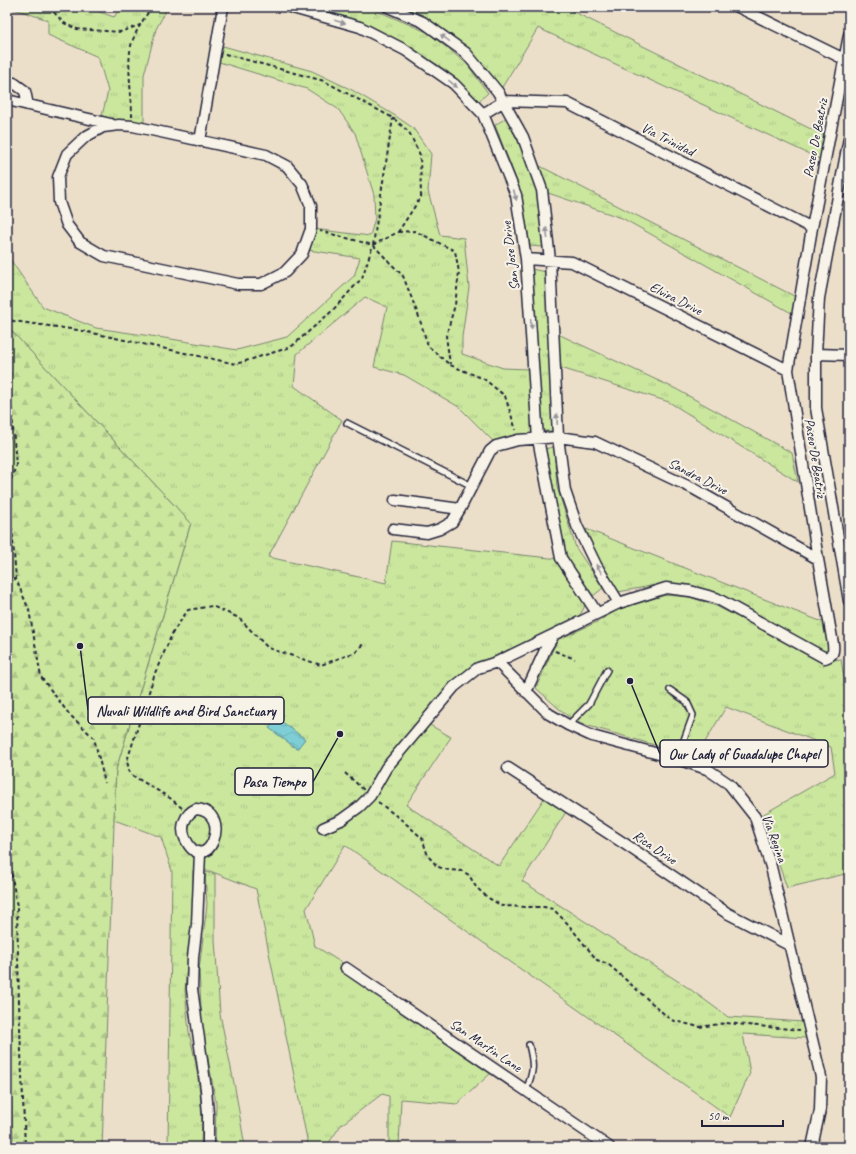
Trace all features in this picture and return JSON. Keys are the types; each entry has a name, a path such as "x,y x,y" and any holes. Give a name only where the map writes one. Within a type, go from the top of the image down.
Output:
{"street":[{"path":"200,141 223,7"},
{"name":"San Jose Drive","path":"289,7 360,27 405,50 454,84 483,114 516,195 526,259 538,439 561,558 597,613"},
{"path":"323,828 341,820 359,807 370,796 386,768 454,687 478,668 496,662 619,603 596,565 577,526 565,491 558,437 550,260 541,185 523,137 498,92 466,53 423,22 388,7"},
{"path":"738,7 844,59"},
{"name":"Paseo De Beatriz","path":"619,603 666,588 690,591 716,598 825,658 832,656 834,652 788,370 812,228 849,35"},
{"path":"7,84 14,83 25,91 28,105"},
{"path":"7,100 266,155 287,166 302,184 311,206 311,229 302,254 286,272 261,284 238,284 104,256 80,242 67,225 59,202 58,177 67,154 85,137 103,127 119,125"},
{"path":"483,114 504,101"},
{"name":"Via Trinidad","path":"504,101 567,103 812,228"},
{"path":"849,138 819,298 816,354 816,408 849,601"},
{"name":"Elvira Drive","path":"526,259 572,262 788,370"},
{"path":"816,354 849,355"},
{"name":"Sandra Drive","path":"393,529 427,533 440,529 452,522 490,451 496,446 518,440 558,437 595,442 694,489 818,559"},
{"path":"395,500 460,509"},
{"path":"526,692 546,648 554,635"},
{"name":"Via Regina","path":"496,662 549,714 592,736 677,759 706,769 729,784 755,818 771,867 821,1077 820,1110 812,1147"},
{"name":"Rica Drive","path":"508,768 625,844 727,914 789,945"},
{"path":"196,809 202,810 211,816 216,828 214,841 211,846 207,851 200,853 191,848 184,837 184,823 186,818 196,809"},
{"path":"200,853 192,989 206,1089 208,1147"},
{"name":"San Martin Lane","path":"346,968 609,1147"}],"lane":[{"path":"347,423 472,486"},
{"path":"568,725 589,704 607,670"},
{"path":"670,690 687,702 693,715 677,759"},
{"path":"526,1090 532,1075 533,1065 529,1045"}],"path":[{"path":"49,7 64,23 77,29 120,32 140,25"},
{"path":"132,126 130,65 132,44 140,25 152,7"},
{"path":"216,52 324,81 392,118 409,132 420,155 421,197 398,232"},
{"path":"311,229 373,244 403,276 419,317 428,346 450,365 484,379 505,396 518,440"},
{"path":"373,244 398,232 415,231 455,250 459,272 455,305 446,336 450,365"},
{"path":"7,366 10,372 16,466 7,489"},
{"path":"7,436 14,441"},
{"path":"7,522 12,529 16,580 29,610 41,677 69,714 94,738 105,783"},
{"path":"7,578 16,580"},
{"path":"189,814 170,798 130,774 127,761 155,672 172,632 188,610 212,606 239,618 268,648 321,665 356,652 364,643"},
{"path":"546,648 575,659"},
{"path":"345,773 370,796 403,821 422,838 428,856 438,867 462,871 469,875 476,887 487,897 502,906 544,906 553,909 567,923 598,960 608,964 671,1020 699,1027 726,1023 809,1030"},
{"path":"7,846 17,907 19,1004 25,1147"}],"green space":[{"path":"8,7 92,7 97,11 114,17 121,7 168,7 156,29 144,75 144,131 101,120 108,91 98,57 48,35 48,20"},
{"path":"300,7 368,7 427,32 467,64 488,93 479,101 447,71 405,44 359,22"},
{"path":"399,7 564,7 825,136 822,160 538,28 501,89 469,49"},
{"path":"223,46 312,71 352,90 413,128 431,154 428,191 440,235 464,238 469,287 462,337 462,354 503,368 528,369 533,430 523,438 498,446 459,407 404,375 374,367 387,307 365,297 297,354 294,386 342,420 268,557 386,583 392,541 559,559 587,602 580,615 475,666 421,720 451,737 406,805 499,866 545,797 566,812 522,881 687,987 728,1017 803,1022 806,1038 743,1034 750,1073 730,1117 345,845 306,909 315,946 342,963 339,968 399,1011 491,1073 457,1104 401,1099 399,1147 389,1147 389,1096 382,1094 341,1125 326,1147 280,1147 308,1144 256,889 210,871 193,870 193,920 188,951 185,991 189,1032 196,1064 200,1093 202,1119 201,1147 168,1147 172,871 161,837 114,820 116,770 191,523 7,326 7,255 43,307 96,328 237,350 287,337 354,276 360,258 308,250 313,229 370,236 375,218 374,195 355,133 338,109 307,89 219,62"},
{"path":"506,118 518,141 536,185 543,247 530,246 521,192 495,125"},
{"path":"536,164 796,297 795,315 622,218 545,192"},
{"path":"531,269 546,272 553,431 543,431"},
{"path":"7,326 191,523 116,770 102,1147 13,1147 7,994"},
{"path":"558,334 676,389 792,453 798,482 669,402 561,368"},
{"path":"554,447 557,487 576,548 603,588 593,596 566,555 550,487 544,449"},
{"path":"586,529 825,623 830,637 828,652 823,653 721,596 693,586 668,583 618,592 601,566"},
{"path":"665,595 690,597 716,606 825,661 841,659 849,708 849,873 787,888 762,815 835,773 831,747 726,707 696,757 589,726 572,719 536,688 557,640 597,622 619,609"},
{"path":"205,872 215,874 215,940 220,1014 245,1147 215,1147 216,1103 202,1026 199,970 207,905"}],"water":[{"path":"277,718 305,739 297,749 269,728"}],"place":[{"name":"Nuvali Wildlife and Bird Sanctuary","path":"80,646"},
{"name":"Our Lady of Guadalupe Chapel","path":"630,681"},
{"name":"Pasa Tiempo","path":"340,734"}]}
